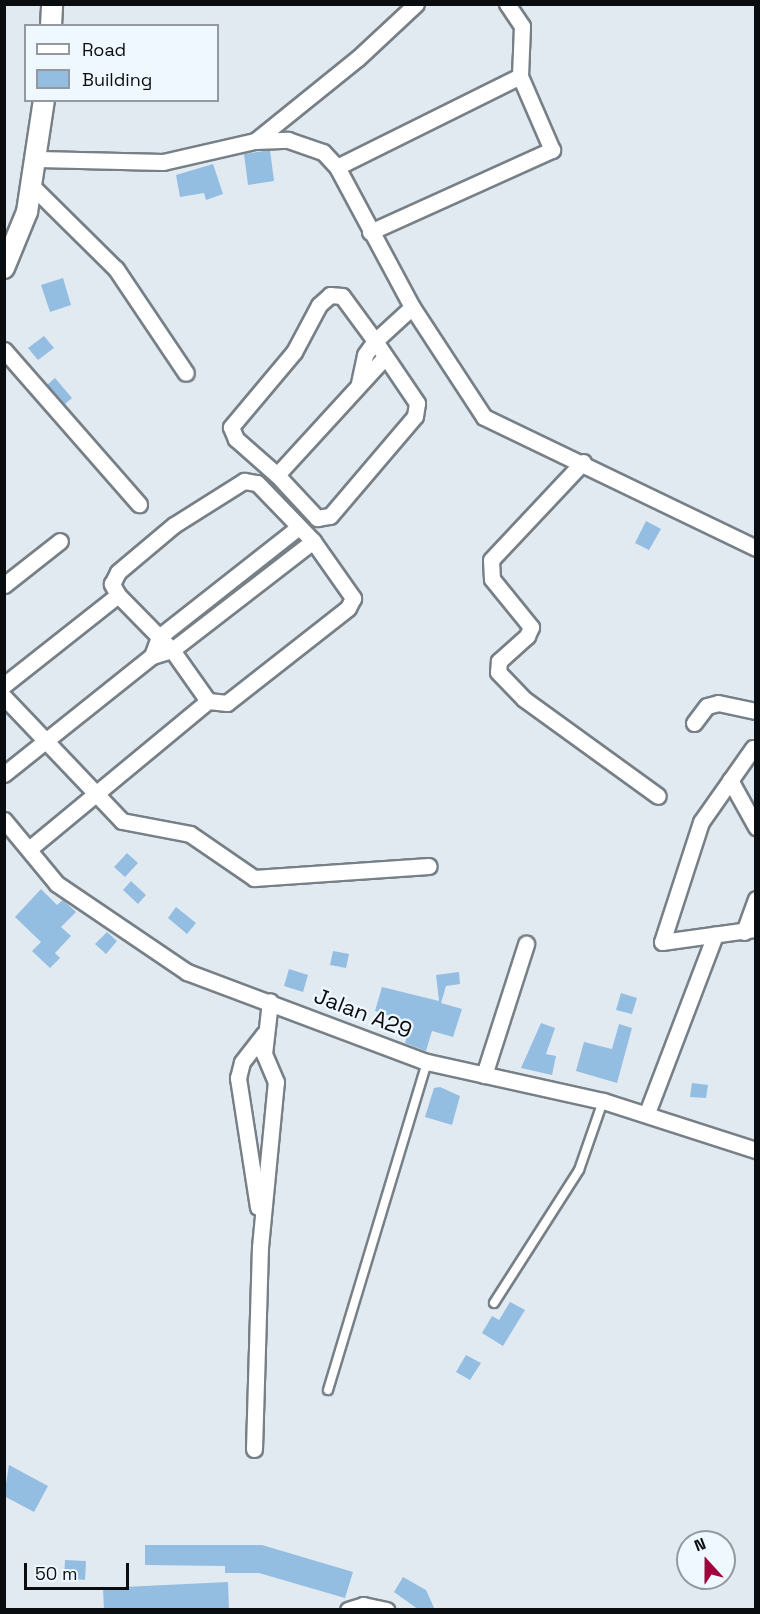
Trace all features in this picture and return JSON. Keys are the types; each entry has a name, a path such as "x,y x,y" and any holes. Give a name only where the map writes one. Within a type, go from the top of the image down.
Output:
{"street":[{"path":"51,24 52,4"},
{"path":"255,141 358,58 416,4"},
{"path":"370,232 552,150 520,76 522,26 507,4"},
{"path":"337,167 520,76"},
{"path":"4,268 16,245 32,186 38,159 44,102"},
{"path":"38,159 163,162 255,141 288,140 308,145 337,167 370,232 412,306 484,417 583,462 756,548"},
{"path":"32,186 116,269 186,373"},
{"path":"330,295 342,296 375,341 418,408 330,516 317,519 277,475 236,439 231,427 294,352 319,305 330,295"},
{"path":"359,384 365,355 375,341 412,306"},
{"path":"4,350 139,504"},
{"path":"277,475 385,357"},
{"path":"583,462 491,560 492,579 531,627 527,636 499,661 498,672 524,699 658,796"},
{"path":"234,483 257,483 299,527 313,541 350,593 352,602 227,704 208,701 172,650 118,595 112,584 118,572 234,483"},
{"path":"152,656 159,637 299,527"},
{"path":"4,585 60,541"},
{"path":"4,774 152,656 172,650 313,541"},
{"path":"4,685 118,595"},
{"path":"4,697 94,796 122,821 190,834 254,878 429,866"},
{"path":"29,849 208,701"},
{"path":"694,723 707,706 718,703 756,711"},
{"path":"753,748 701,822 662,942 750,930 756,899"},
{"path":"730,780 756,827"},
{"name":"Jalan A29","path":"4,820 57,884 187,972 270,1001 427,1062 603,1101 647,1113 756,1150"},
{"path":"647,1113 715,935"},
{"path":"484,1075 526,944"},
{"path":"254,1449 262,1227 276,1082 264,1054 264,1034 270,1001"},
{"path":"262,1227 238,1078 242,1062 264,1034"},
{"path":"348,1610 363,1605 386,1610"}],"lane":[{"path":"328,1390 427,1062"},
{"path":"494,1303 579,1170 603,1101"}],"building":[{"path":"270,150 274,181 248,185 244,154"},
{"path":"213,164 223,194 206,200 204,193 180,197 176,175"},
{"path":"63,278 71,305 50,312 41,285"},
{"path":"44,336 54,348 38,360 28,348"},
{"path":"55,378 72,398 65,404 47,385"},
{"path":"646,521 661,529 649,550 635,543"},
{"path":"127,853 138,863 125,877 114,867"},
{"path":"131,881 146,895 138,904 123,890"},
{"path":"41,889 57,905 63,900 76,912 61,927 71,936 55,953 60,958 50,968 32,951 41,942 15,917"},
{"path":"176,907 196,923 187,934 168,918"},
{"path":"107,932 117,941 106,954 95,944"},
{"path":"333,951 349,954 346,968 330,965"},
{"path":"289,969 308,975 303,992 284,986"},
{"path":"459,972 460,984 446,986 441,1003 462,1009 453,1037 432,1031 426,1051 405,1043 411,1023 375,1011 382,987 439,1001 436,975"},
{"path":"621,993 637,998 632,1014 616,1010"},
{"path":"541,1023 555,1028 546,1054 556,1056 552,1075 521,1068"},
{"path":"619,1024 632,1028 617,1083 576,1071 584,1042 612,1049"},
{"path":"692,1083 708,1085 706,1098 690,1097"},
{"path":"440,1087 460,1096 452,1125 425,1117 434,1088"},
{"path":"510,1302 525,1310 503,1346 482,1333 492,1316 499,1320"},
{"path":"466,1355 481,1363 470,1380 456,1372"},
{"path":"9,1465 48,1486 34,1512 4,1496"},
{"path":"145,1545 262,1545 353,1572 345,1598 259,1573 225,1573 225,1566 145,1565"},
{"path":"65,1560 86,1561 85,1580 64,1578"},
{"path":"403,1577 426,1590 435,1610 419,1610 394,1592"},
{"path":"228,1582 229,1610 104,1610 103,1588"}]}
